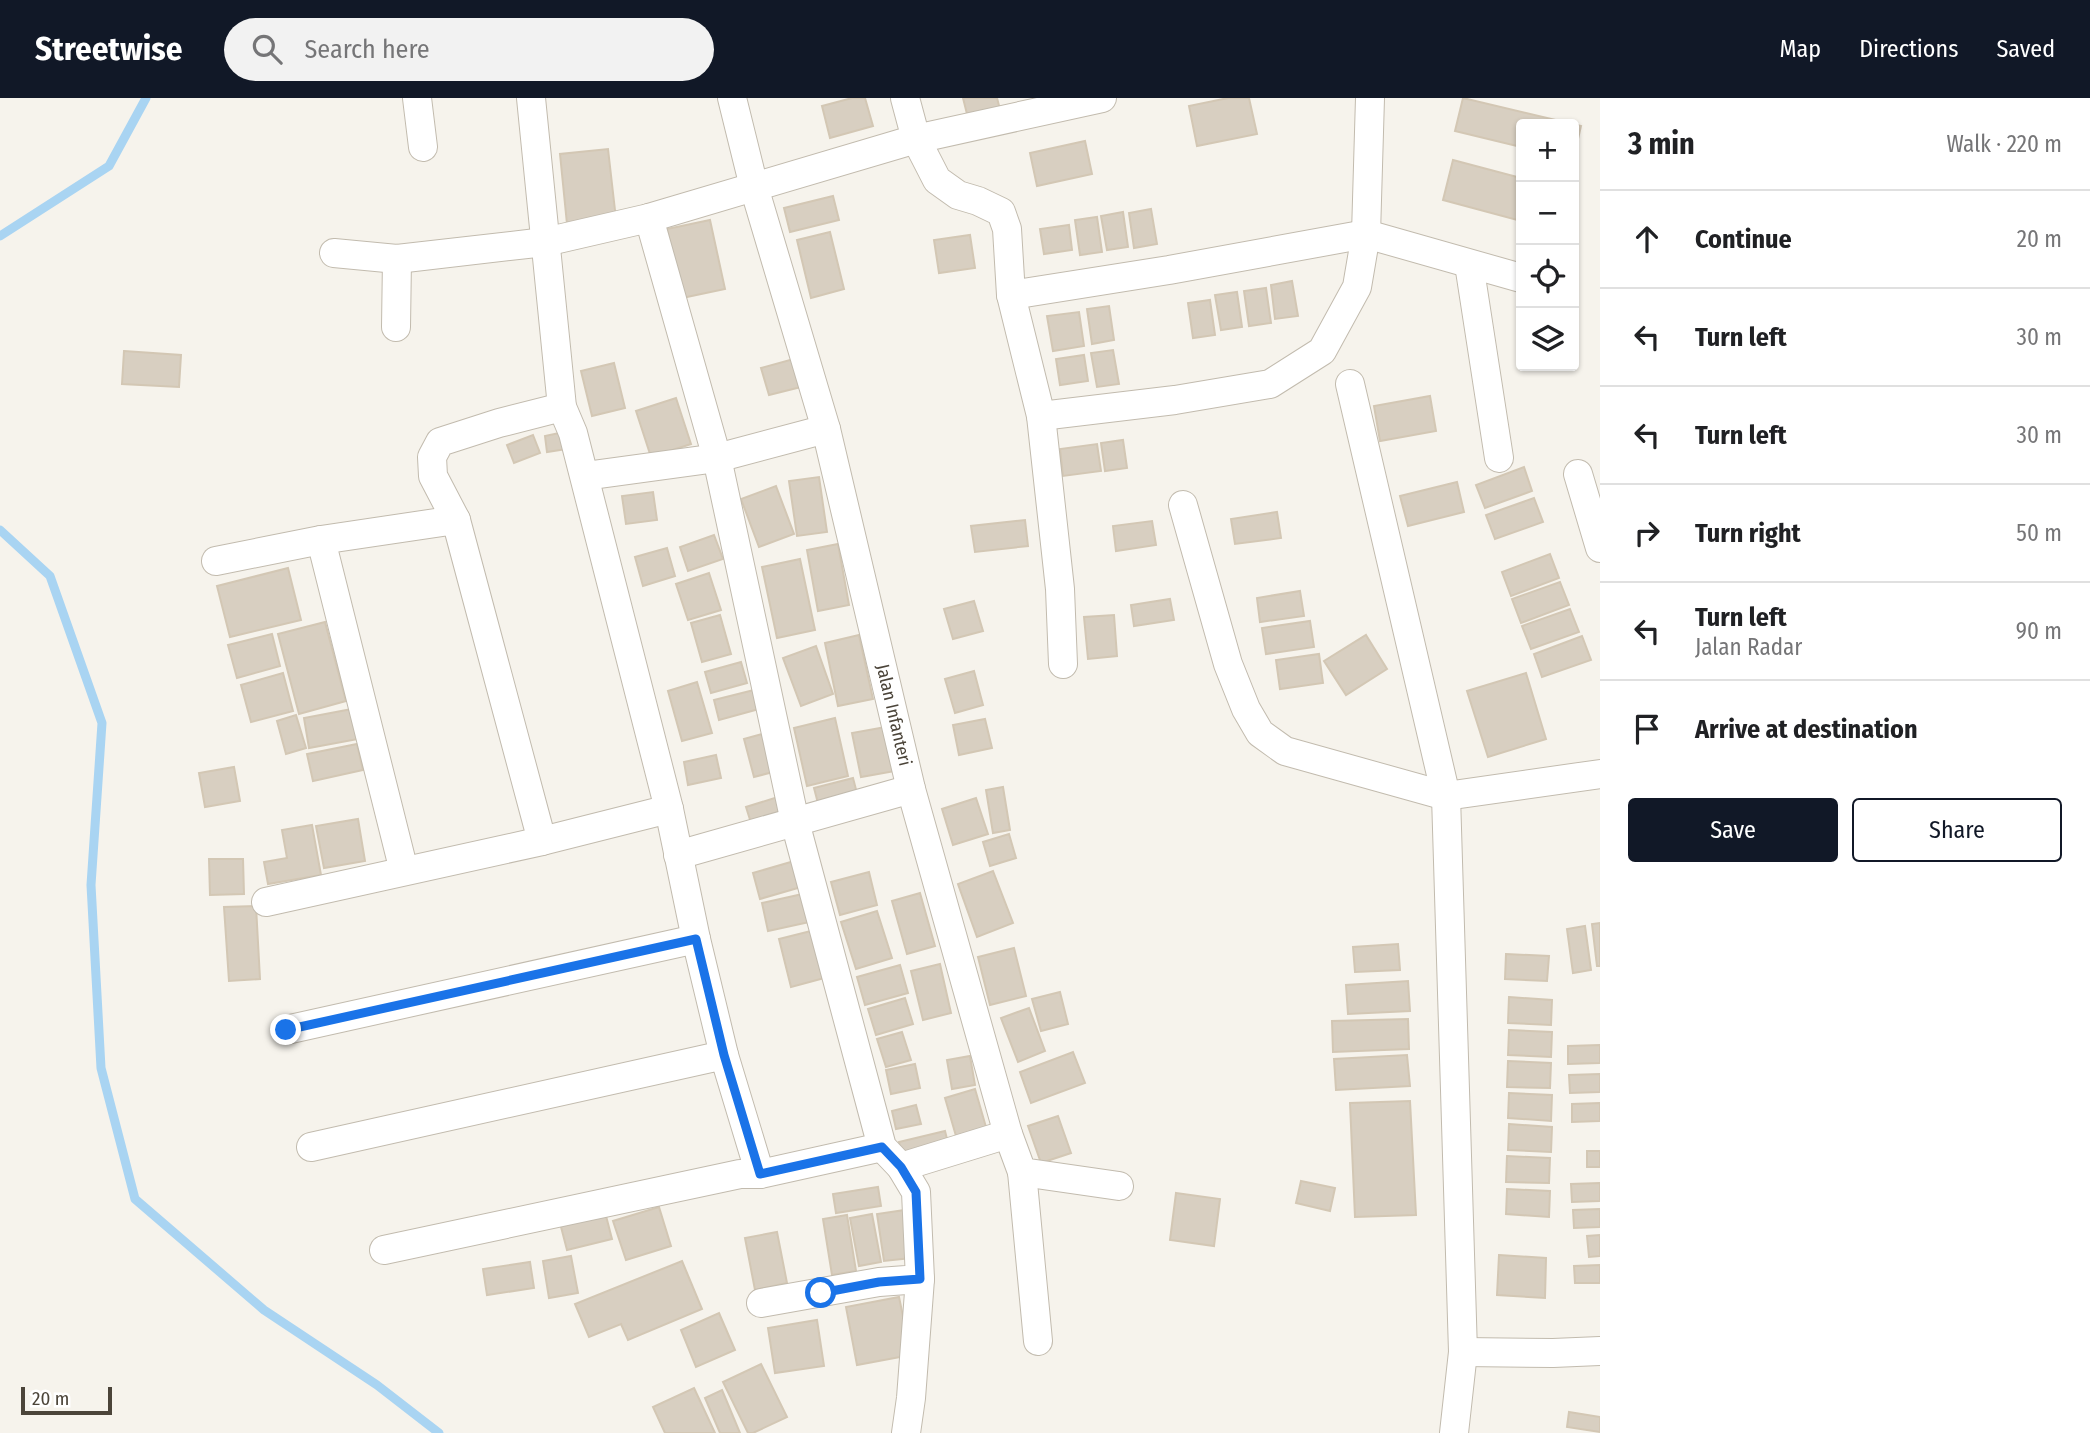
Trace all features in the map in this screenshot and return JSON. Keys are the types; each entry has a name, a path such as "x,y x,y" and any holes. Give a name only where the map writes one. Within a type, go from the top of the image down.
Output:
{"street":[{"path":"417,98 423,147"},
{"path":"531,98 562,407 573,433 585,476 669,809 724,1055 760,1174"},
{"name":"Jalan Infanteri","path":"732,98 754,187 826,429 911,789 1008,1134 1022,1172 1038,1341"},
{"path":"905,98 916,139 937,180 958,195 1002,212 1007,229 1011,295 1041,416 1060,589 1063,664"},
{"path":"334,253 397,259 545,242 649,218 1043,104 1102,98"},
{"path":"1041,416 1175,400 1270,384 1322,351 1357,287 1366,234 1370,98"},
{"path":"649,218 717,458 795,822 882,1147 901,1167 916,1192 920,1279 906,1433"},
{"path":"1011,295 1169,270 1366,234 1516,277"},
{"path":"396,327 397,259"},
{"path":"1469,264 1499,458"},
{"path":"1350,384 1446,796 1463,1352 1454,1433"},
{"path":"542,841 456,520 433,476 432,457 440,442 562,407"},
{"path":"585,476 717,458 826,429"},
{"path":"1578,474 1600,548"},
{"path":"1183,505 1228,664 1246,709 1260,733 1285,751 1446,796 1600,774"},
{"path":"216,561 321,540 456,520"},
{"path":"321,540 404,871"},
{"path":"678,855 911,789"},
{"path":"265,902 542,841 669,809"},
{"path":"286,1030 696,939"},
{"path":"311,1147 724,1055"},
{"path":"901,1167 1008,1134"},
{"path":"384,1250 740,1174 760,1174 882,1147"},
{"path":"1022,1172 1119,1186"},
{"path":"761,1303 879,1282 920,1279"},
{"path":"1463,1352 1600,1351"}],"building":[{"path":"852,98 865,98 873,126 830,138 822,106"},
{"path":"963,98 997,98 1002,117 970,126"},
{"path":"1228,98 1249,98 1257,134 1197,146 1189,106"},
{"path":"1463,98 1552,119 1516,119 1516,146 1455,131"},
{"path":"1085,141 1092,174 1037,186 1030,153"},
{"path":"608,149 616,219 567,224 560,154"},
{"path":"1453,160 1516,177 1516,220 1443,200"},
{"path":"833,196 839,220 790,232 784,208"},
{"path":"1151,209 1157,244 1134,248 1129,213"},
{"path":"1123,212 1128,247 1107,250 1101,216"},
{"path":"1097,217 1102,252 1080,255 1075,220"},
{"path":"710,220 725,289 682,298 667,229"},
{"path":"1069,225 1072,250 1044,254 1040,229"},
{"path":"830,232 844,289 811,298 797,240"},
{"path":"970,235 975,268 939,273 934,240"},
{"path":"1292,281 1298,316 1275,319 1271,285"},
{"path":"1266,288 1271,323 1249,326 1244,291"},
{"path":"1237,292 1242,327 1221,330 1215,295"},
{"path":"1210,300 1215,335 1193,338 1188,303"},
{"path":"1109,306 1114,340 1092,344 1087,309"},
{"path":"1079,312 1084,346 1053,351 1047,316"},
{"path":"1113,350 1119,384 1097,387 1091,353"},
{"path":"124,351 181,355 179,387 122,384"},
{"path":"1084,355 1088,381 1060,385 1056,359"},
{"path":"801,357 809,385 769,395 761,368"},
{"path":"614,363 625,408 592,416 581,371"},
{"path":"1430,396 1436,431 1380,441 1374,406"},
{"path":"676,398 691,444 651,457 636,411"},
{"path":"564,432 567,449 547,452 545,436"},
{"path":"533,435 540,453 514,463 507,445"},
{"path":"1123,440 1127,468 1105,471 1101,443"},
{"path":"1097,444 1101,471 1063,476 1060,449"},
{"path":"1524,467 1532,491 1485,508 1476,485"},
{"path":"819,477 827,532 797,536 789,481"},
{"path":"1457,482 1464,512 1408,526 1400,496"},
{"path":"776,486 794,534 759,547 741,499"},
{"path":"653,492 657,520 626,524 622,496"},
{"path":"1534,498 1543,522 1495,539 1486,515"},
{"path":"1277,512 1281,538 1235,544 1231,519"},
{"path":"1025,520 1028,546 975,552 971,526"},
{"path":"1152,521 1156,545 1116,551 1113,526"},
{"path":"714,535 723,559 688,571 680,547"},
{"path":"838,544 849,605 818,611 807,550"},
{"path":"667,548 675,576 643,586 635,557"},
{"path":"1550,554 1559,578 1511,596 1502,572"},
{"path":"800,559 815,630 777,638 762,567"},
{"path":"288,568 301,620 230,637 217,586"},
{"path":"709,573 721,610 688,620 676,584"},
{"path":"1560,582 1569,605 1521,623 1512,599"},
{"path":"1300,591 1304,616 1260,622 1257,598"},
{"path":"1170,599 1174,620 1134,626 1131,605"},
{"path":"974,601 983,631 953,639 944,609"},
{"path":"1570,609 1579,632 1531,649 1522,626"},
{"path":"720,615 731,654 702,662 691,623"},
{"path":"1114,615 1117,656 1088,659 1084,617"},
{"path":"1310,621 1314,647 1266,654 1262,628"},
{"path":"325,622 346,701 299,714 278,634"},
{"path":"272,634 280,666 237,678 228,645"},
{"path":"859,635 873,699 838,706 825,643"},
{"path":"1366,635 1387,669 1346,695 1324,661"},
{"path":"1582,636 1591,660 1542,677 1534,654"},
{"path":"816,646 833,694 801,706 783,658"},
{"path":"1319,654 1323,683 1280,689 1276,660"},
{"path":"741,662 747,683 711,693 705,672"},
{"path":"974,671 983,705 955,713 945,679"},
{"path":"283,673 293,711 251,722 241,685"},
{"path":"1526,673 1546,739 1488,757 1467,691"},
{"path":"697,682 712,733 682,741 668,691"},
{"path":"754,690 759,709 719,720 714,700"},
{"path":"352,709 358,739 309,748 304,718"},
{"path":"296,715 306,748 286,754 277,721"},
{"path":"835,718 848,776 807,786 794,728"},
{"path":"985,719 992,748 959,755 953,725"},
{"path":"886,727 895,771 861,777 852,733"},
{"path":"762,734 773,772 754,777 744,739"},
{"path":"357,744 363,770 313,781 307,754"},
{"path":"716,755 721,778 688,785 684,762"},
{"path":"234,767 240,801 205,807 199,773"},
{"path":"853,778 859,801 820,811 814,788"},
{"path":"1003,787 1010,830 993,833 986,790"},
{"path":"778,797 785,817 752,826 746,807"},
{"path":"976,798 988,834 953,845 942,809"},
{"path":"358,819 365,861 324,868 316,826"},
{"path":"312,825 321,875 268,884 264,862 287,858 282,830"},
{"path":"1009,834 1016,858 990,866 983,842"},
{"path":"209,859 243,859 244,894 210,895"},
{"path":"801,859 808,885 760,899 753,873"},
{"path":"993,871 1013,923 977,937 958,884"},
{"path":"869,872 877,905 840,915 831,882"},
{"path":"807,893 814,921 768,931 762,903"},
{"path":"920,893 935,946 907,954 892,901"},
{"path":"256,906 260,979 229,981 224,907"},
{"path":"877,911 892,958 856,969 841,922"},
{"path":"1600,923 1600,966 1597,966 1592,924"},
{"path":"1585,926 1591,970 1573,973 1567,929"},
{"path":"815,930 828,977 791,987 779,939"},
{"path":"1398,944 1400,970 1355,972 1353,947"},
{"path":"1014,948 1026,996 990,1005 978,957"},
{"path":"1506,954 1549,956 1547,981 1505,979"},
{"path":"940,964 951,1013 923,1020 911,971"},
{"path":"900,965 908,993 865,1005 857,977"},
{"path":"1408,981 1410,1011 1348,1014 1346,985"},
{"path":"1060,992 1068,1024 1041,1031 1032,999"},
{"path":"1509,997 1552,1000 1551,1025 1508,1023"},
{"path":"905,998 913,1024 876,1035 868,1009"},
{"path":"1029,1008 1045,1051 1018,1062 1001,1018"},
{"path":"1408,1019 1409,1049 1333,1052 1332,1021"},
{"path":"1509,1030 1552,1032 1551,1057 1508,1055"},
{"path":"902,1032 911,1060 886,1067 877,1039"},
{"path":"1600,1045 1600,1063 1568,1064 1568,1046"},
{"path":"1073,1052 1085,1083 1031,1103 1020,1072"},
{"path":"1407,1055 1410,1086 1336,1090 1334,1059"},
{"path":"970,1056 975,1085 952,1089 947,1060"},
{"path":"1508,1061 1551,1063 1550,1088 1507,1087"},
{"path":"915,1064 920,1088 891,1094 886,1070"},
{"path":"1600,1074 1600,1092 1570,1093 1569,1075"},
{"path":"975,1089 986,1127 956,1136 945,1098"},
{"path":"1509,1093 1552,1095 1551,1121 1508,1118"},
{"path":"1410,1101 1416,1215 1355,1217 1350,1103"},
{"path":"1600,1103 1600,1121 1572,1122 1572,1104"},
{"path":"916,1105 921,1124 896,1129 892,1111"},
{"path":"1058,1116 1071,1153 1041,1163 1028,1126"},
{"path":"1509,1124 1552,1127 1551,1152 1508,1150"},
{"path":"945,1131 950,1151 903,1161 899,1142"},
{"path":"1587,1151 1600,1151 1600,1167 1587,1167"},
{"path":"1507,1156 1550,1158 1549,1183 1506,1182"},
{"path":"1301,1181 1335,1188 1330,1211 1296,1203"},
{"path":"1600,1183 1600,1201 1572,1202 1571,1184"},
{"path":"878,1187 881,1206 836,1213 833,1194"},
{"path":"1507,1189 1550,1191 1549,1217 1506,1214"},
{"path":"1176,1193 1220,1199 1214,1246 1170,1240"},
{"path":"659,1207 671,1246 626,1260 613,1221"},
{"path":"1600,1209 1600,1227 1574,1228 1573,1210"},
{"path":"905,1210 911,1258 884,1261 877,1214"},
{"path":"605,1212 612,1239 567,1250 560,1223"},
{"path":"872,1214 881,1262 859,1266 850,1218"},
{"path":"847,1215 856,1271 832,1275 823,1219"},
{"path":"777,1232 787,1283 755,1290 745,1238"},
{"path":"1600,1235 1600,1256 1589,1257 1587,1236"},
{"path":"1499,1255 1546,1258 1545,1298 1497,1295"},
{"path":"571,1256 578,1293 549,1298 543,1261"},
{"path":"682,1261 702,1309 628,1340 621,1324 589,1337 575,1304"},
{"path":"530,1262 534,1288 487,1295 483,1269"},
{"path":"1600,1265 1600,1283 1575,1283 1574,1266"},
{"path":"899,1297 911,1355 857,1365 846,1307"},
{"path":"719,1313 735,1350 696,1367 681,1330"},
{"path":"817,1320 824,1366 775,1373 768,1328"},
{"path":"761,1364 787,1417 748,1433 723,1382"},
{"path":"694,1388 715,1433 665,1433 653,1407"},
{"path":"722,1390 740,1433 720,1433 705,1398"},
{"path":"1569,1412 1600,1417 1600,1432 1567,1427"}],"waterway":[{"path":"0,236 109,166 146,98"},
{"path":"0,530 50,576 102,723 91,885 101,1068 135,1199 264,1310 377,1385 439,1433"}],"route":[{"path":"286,1030 696,939 724,1055 760,1174 882,1147 901,1167 916,1192 920,1279 879,1282 821,1293"}]}
